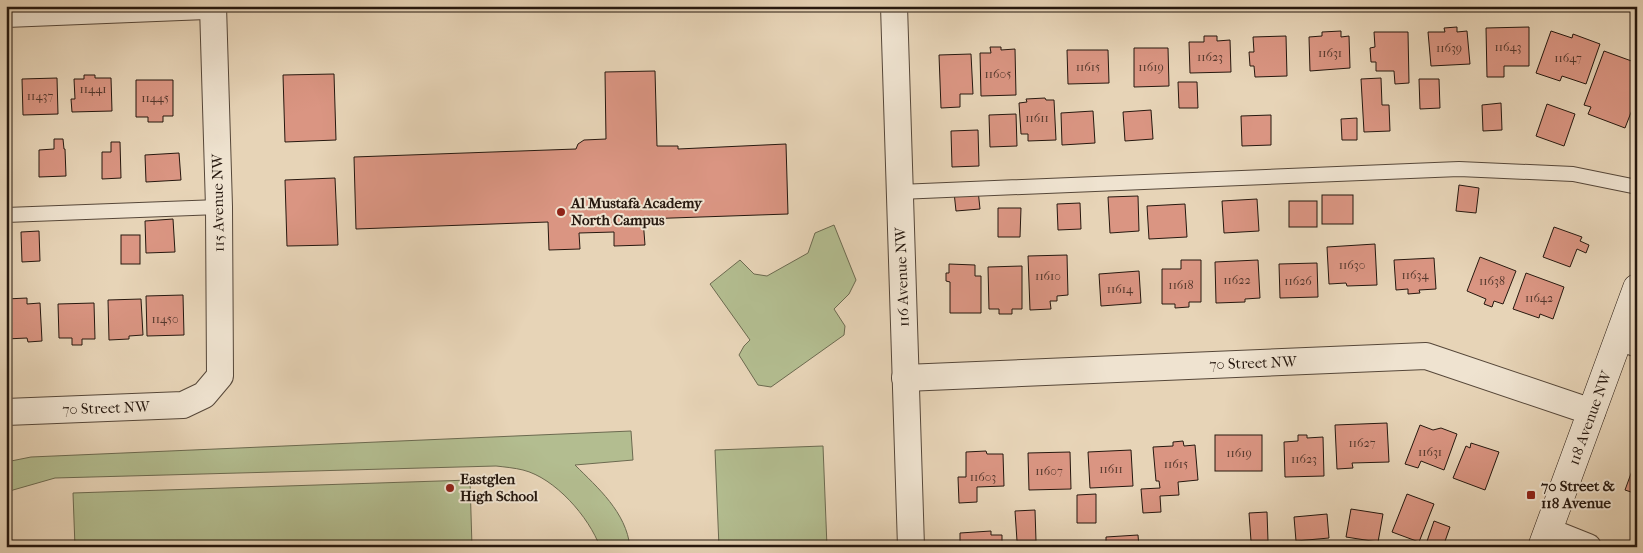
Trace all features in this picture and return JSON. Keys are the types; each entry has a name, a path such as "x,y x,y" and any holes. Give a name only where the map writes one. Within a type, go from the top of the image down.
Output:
{"main road":[{"name":"118 Avenue NW","path":"1545,539 1592,412 1627,347 1637,288"}],"street":[{"path":"6,14 206,6"},
{"name":"115 Avenue NW","path":"204,395 220,376 219,207 213,6"},
{"name":"116 Avenue NW","path":"894,6 911,547"},
{"name":"70 Street NW","path":"906,378 1426,356 1592,412"},
{"name":"70 Street NW","path":"6,412 183,405 204,395"},
{"path":"1545,539 1588,547"}],"lane":[{"path":"900,192 1459,169 1573,174 1637,187"},
{"path":"6,215 219,207"}],"green space":[{"path":"834,225 856,280 849,294 834,309 845,326 844,335 771,387 758,385 739,355 750,340 710,284 740,260 754,274 767,276 808,253 815,233"},
{"path":"631,431 633,460 575,465 617,512 623,523 630,547 600,547 588,523 559,490 535,474 520,469 496,466 55,478 13,490 6,495 6,462 31,457"},
{"path":"823,446 827,547 719,547 715,450"},
{"path":"470,480 472,547 75,547 73,493"}],"building":[{"path":"1457,27 1457,32 1467,31 1470,64 1431,66 1428,32 1445,32 1444,28"},
{"path":"1529,27 1529,66 1504,66 1504,77 1487,77 1486,28"},
{"path":"1341,31 1341,37 1349,36 1350,68 1310,71 1309,37 1322,36 1322,32"},
{"path":"1551,31 1572,38 1573,34 1600,44 1586,84 1562,76 1560,81 1536,73"},
{"path":"1374,32 1408,32 1409,83 1395,84 1394,71 1376,71 1376,62 1371,62 1370,48 1375,47"},
{"path":"1204,36 1217,36 1217,41 1230,40 1231,72 1190,73 1189,42 1204,42"},
{"path":"1286,36 1287,76 1255,77 1254,66 1250,66 1249,52 1254,52 1253,37"},
{"path":"990,47 1001,47 1001,50 1015,49 1016,95 981,96 980,53 991,53"},
{"path":"1134,48 1168,48 1169,86 1134,87"},
{"path":"1067,50 1108,50 1109,83 1068,84"},
{"path":"1604,51 1637,63 1637,97 1625,128 1588,114 1591,107 1584,105"},
{"path":"971,54 973,94 960,94 960,107 941,108 939,55"},
{"path":"655,71 657,146 678,146 678,149 786,144 788,214 643,219 645,245 614,246 614,232 579,233 580,249 549,250 548,222 356,229 354,157 576,149 578,144 584,140 606,139 605,72"},
{"path":"334,74 336,140 285,142 283,75"},
{"path":"84,75 95,75 95,78 111,78 112,111 72,112 71,99 75,99 74,79 84,79"},
{"path":"57,78 58,114 23,115 22,79"},
{"path":"1381,78 1382,105 1389,105 1390,131 1364,132 1361,79"},
{"path":"1419,79 1439,79 1440,108 1420,109"},
{"path":"136,80 173,80 173,116 163,116 163,122 148,122 148,117 136,117"},
{"path":"1178,82 1197,82 1198,108 1179,108"},
{"path":"1045,98 1046,100 1054,100 1056,140 1028,141 1028,134 1021,134 1019,103 1027,102 1026,99"},
{"path":"1501,103 1502,130 1483,131 1482,105"},
{"path":"1547,104 1575,114 1564,146 1536,136"},
{"path":"1151,110 1153,139 1125,141 1123,112"},
{"path":"1093,111 1095,143 1062,145 1061,113"},
{"path":"1016,114 1017,146 990,147 989,115"},
{"path":"1271,115 1271,145 1242,146 1241,116"},
{"path":"1357,118 1357,140 1342,140 1341,119"},
{"path":"978,130 979,166 952,167 951,131"},
{"path":"54,139 63,139 66,176 39,177 39,150 54,149"},
{"path":"111,142 120,142 121,178 102,179 102,152 111,152"},
{"path":"179,153 181,180 146,182 145,155"},
{"path":"335,178 338,245 287,246 285,180"},
{"path":"1459,185 1479,188 1476,213 1456,211"},
{"path":"978,190 980,209 956,211 954,192"},
{"path":"1322,195 1353,195 1353,224 1322,224"},
{"path":"1138,196 1139,231 1110,233 1108,197"},
{"path":"1257,199 1259,231 1224,233 1222,201"},
{"path":"1289,201 1317,201 1317,227 1289,227"},
{"path":"1080,203 1081,229 1058,230 1057,204"},
{"path":"1185,204 1187,237 1149,239 1147,206"},
{"path":"998,208 1021,208 1020,237 998,237"},
{"path":"173,219 175,252 146,253 145,221"},
{"path":"1554,227 1582,237 1580,241 1589,245 1586,253 1577,249 1570,267 1543,257"},
{"path":"39,231 40,261 22,262 21,232"},
{"path":"121,235 140,235 140,264 121,264"},
{"path":"1375,244 1377,285 1347,286 1346,283 1329,284 1327,247"},
{"path":"1067,255 1068,295 1057,296 1057,301 1050,301 1051,309 1030,310 1028,256"},
{"path":"1480,257 1516,271 1503,304 1494,301 1492,307 1484,304 1486,299 1467,291"},
{"path":"1434,258 1436,289 1419,290 1420,293 1408,294 1408,289 1396,290 1394,260"},
{"path":"1181,260 1201,260 1201,302 1189,302 1189,307 1175,308 1175,304 1162,304 1162,269 1181,269"},
{"path":"1258,260 1260,298 1245,299 1245,302 1216,303 1215,262"},
{"path":"1317,263 1318,297 1280,298 1279,264"},
{"path":"949,264 975,265 975,276 981,276 981,313 950,313 950,282 946,281 946,273 949,273"},
{"path":"1022,266 1022,309 1012,309 1012,314 999,314 999,309 989,309 988,267"},
{"path":"1139,271 1141,303 1101,306 1099,274"},
{"path":"1526,273 1564,287 1553,319 1540,314 1539,318 1513,309"},
{"path":"183,295 184,335 147,336 146,296"},
{"path":"27,298 27,304 40,303 42,341 28,342 27,338 6,339 6,299"},
{"path":"141,299 143,335 129,336 129,339 109,340 108,300"},
{"path":"94,303 95,339 82,339 82,345 72,345 72,338 59,338 58,304"},
{"path":"1387,423 1389,462 1352,463 1353,468 1337,469 1335,425"},
{"path":"1420,425 1433,430 1441,428 1457,434 1444,470 1421,461 1418,468 1405,464"},
{"path":"1215,435 1262,435 1262,471 1215,471"},
{"path":"1298,435 1307,435 1307,438 1323,437 1324,476 1285,477 1284,442 1298,441"},
{"path":"1183,441 1184,446 1195,445 1198,480 1178,482 1179,495 1160,496 1161,512 1143,513 1141,489 1160,488 1159,481 1156,481 1153,447 1173,446 1173,442"},
{"path":"1471,443 1499,452 1485,490 1453,478 1466,446 1470,448"},
{"path":"1131,450 1133,486 1090,488 1088,452"},
{"path":"986,451 987,454 1003,454 1004,486 977,487 977,502 959,503 958,477 966,477 966,452"},
{"path":"1070,452 1071,489 1029,490 1028,453"},
{"path":"1637,457 1637,500 1633,499 1634,493 1625,490"},
{"path":"1096,494 1096,523 1077,523 1077,495"},
{"path":"1407,494 1434,504 1419,542 1392,532"},
{"path":"1351,509 1383,514 1378,542 1346,537"},
{"path":"1035,510 1036,541 1017,541 1015,511"},
{"path":"1267,512 1268,541 1251,541 1249,513"},
{"path":"1327,514 1329,538 1296,541 1294,517"},
{"path":"1434,521 1450,527 1443,547 1425,547"},
{"path":"991,531 991,535 1002,535 1002,547 960,547 960,533"},
{"path":"1138,535 1139,547 1106,547 1106,537"}],"place":[{"name":"Al Mustafa Academy North Campus","path":"561,212"},
{"name":"Eastglen High School","path":"450,488"},
{"name":"70 Street & 118 Avenue","path":"1531,495"}]}
